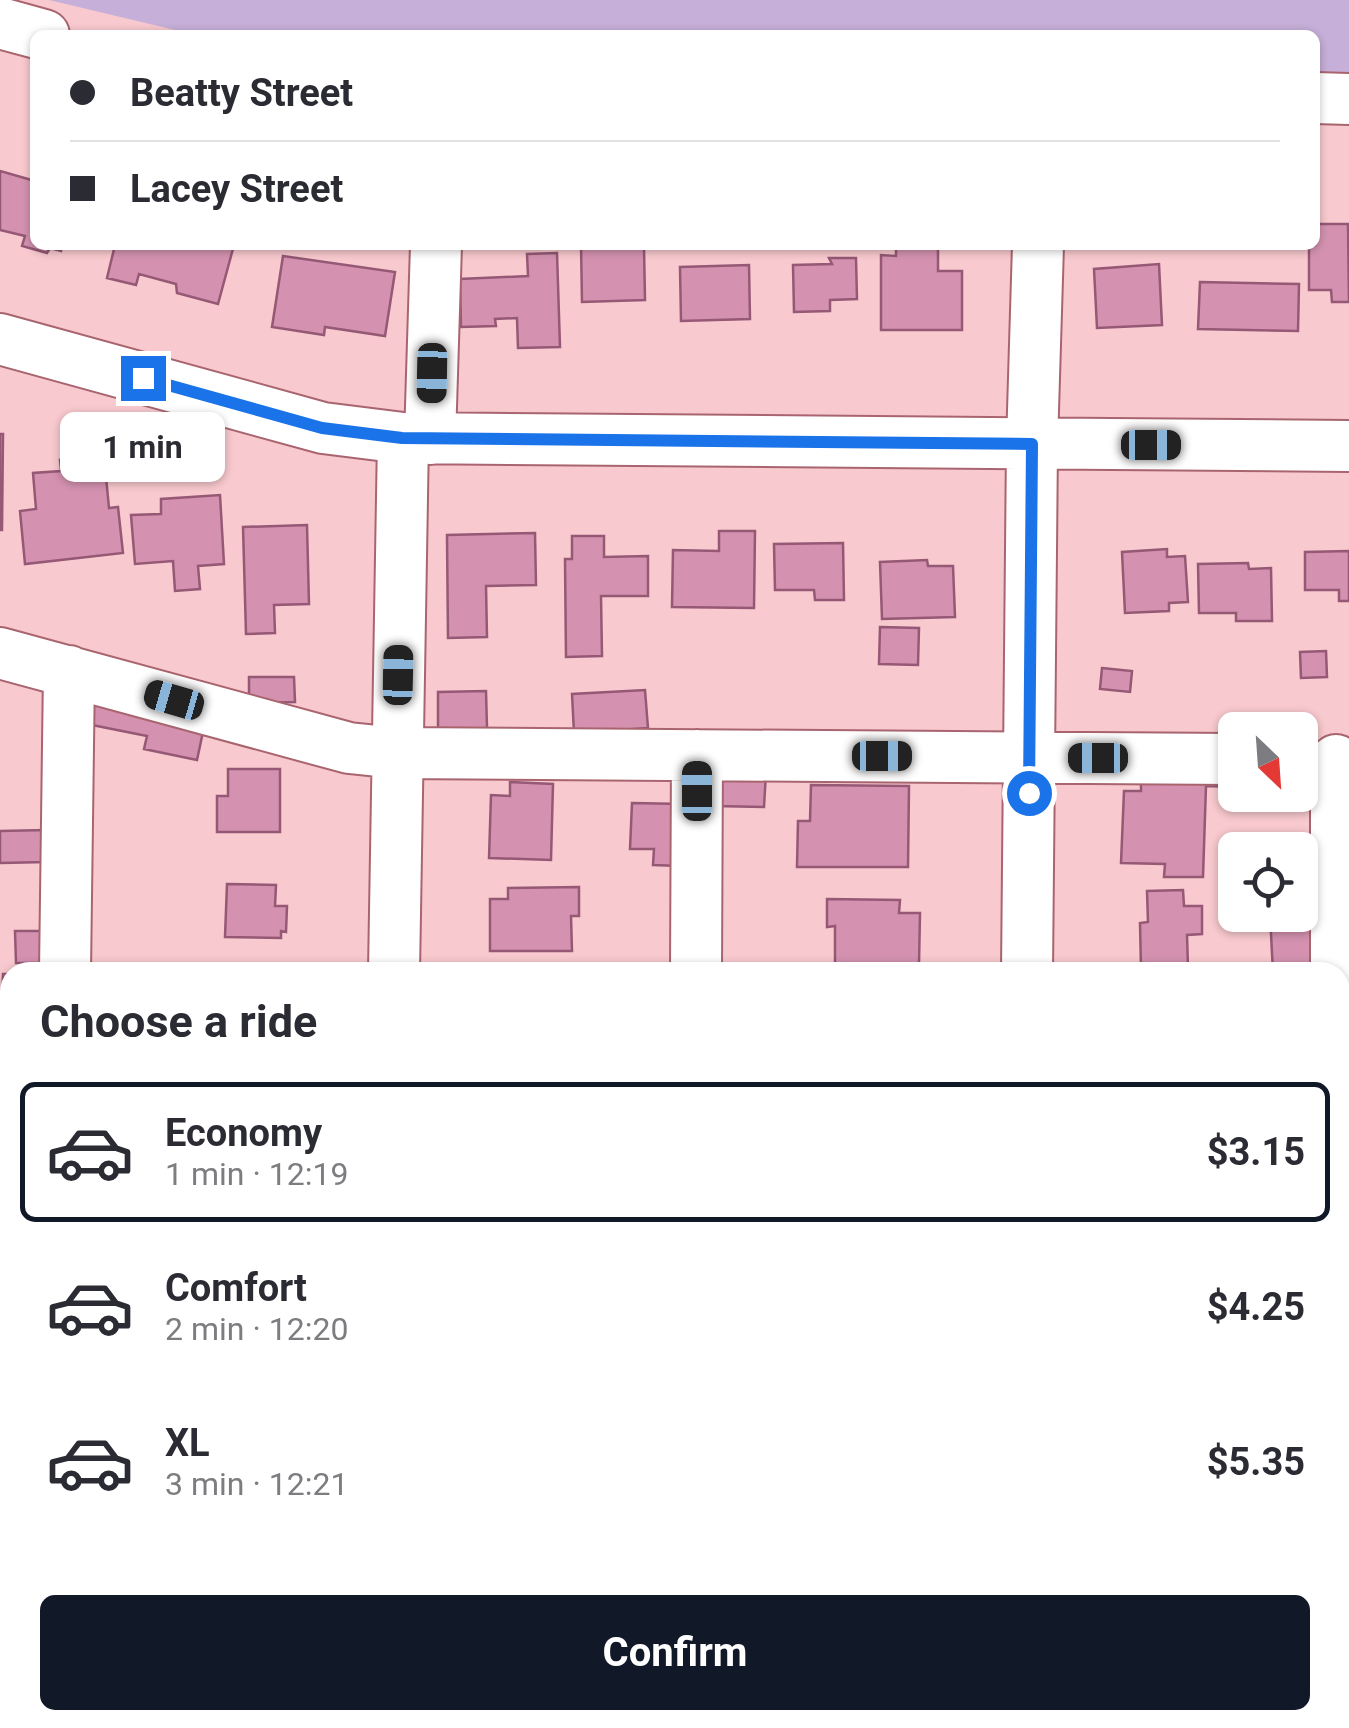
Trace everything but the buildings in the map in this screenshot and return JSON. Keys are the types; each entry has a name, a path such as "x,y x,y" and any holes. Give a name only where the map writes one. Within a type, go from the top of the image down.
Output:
{"street":[{"path":"0,23 30,31"},
{"path":"1320,98 1349,99"},
{"path":"394,962 397,754 416,438 435,250"},
{"path":"1028,962 1032,444 1038,250"},
{"path":"0,339 322,428 416,438 1349,446"},
{"path":"0,653 349,748 397,754 1218,759"},
{"path":"65,962 68,671"},
{"path":"696,962 698,755"},
{"path":"1328,760 1336,962"}],"shaded area":[{"path":"49,0 1349,0 1349,73 1320,73 1320,30 175,30"}],"route":[{"path":"143,378 322,428 402,438 1032,444 1029,793"}]}
